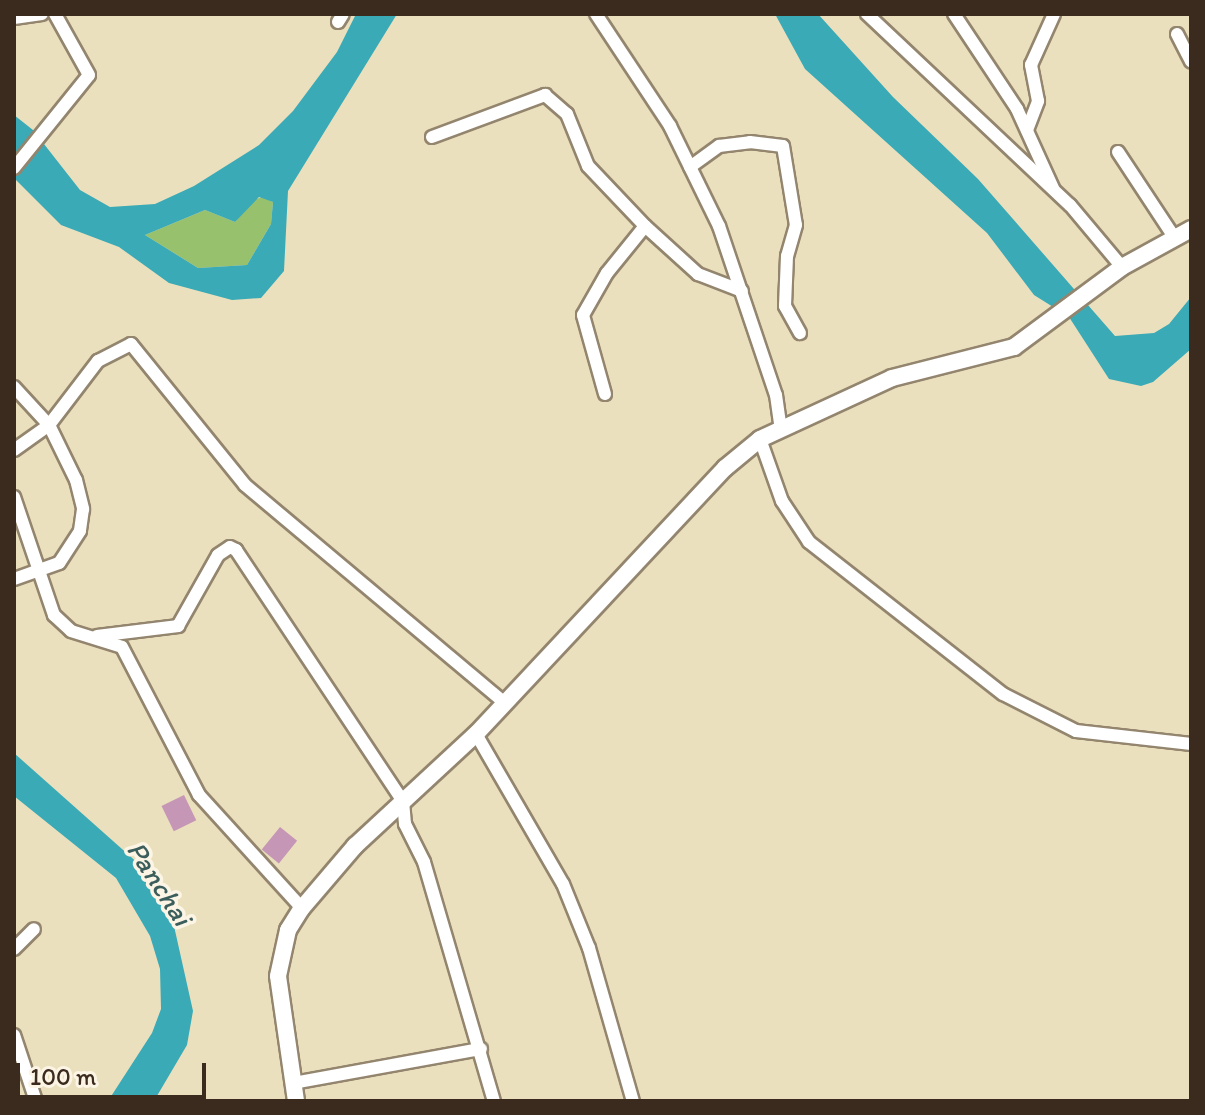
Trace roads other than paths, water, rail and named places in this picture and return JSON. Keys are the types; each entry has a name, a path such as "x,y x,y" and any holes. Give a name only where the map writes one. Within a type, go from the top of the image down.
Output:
{"street":[{"path":"14,18 42,14"},
{"path":"14,168 89,75 55,14"},
{"path":"596,14 639,75 690,167 742,291 776,395 781,429"},
{"path":"867,14 1055,192 1122,267"},
{"path":"954,14 1027,130 1055,192"},
{"path":"1027,130 1038,101 1031,65 1054,14"},
{"path":"1177,34 1191,62"},
{"path":"432,137 545,95 567,114 588,166 645,226 698,274 742,291"},
{"path":"690,167 719,146 750,142 783,146 796,225 787,256 785,306 800,333"},
{"path":"1118,152 1174,237"},
{"path":"605,394 583,315 607,273 645,226"},
{"path":"296,1101 278,976 288,930 302,908 355,846 476,734 725,468 760,439 892,378 1014,347 1122,267 1191,229"},
{"path":"14,450 49,425 98,361 131,344 245,485 505,703"},
{"path":"14,387 49,425 76,480 83,509 71,550 38,575 14,579"},
{"path":"760,439 782,501 809,542 1003,694 1038,715 1086,733 1137,741 1178,739 1191,744"},
{"path":"14,497 38,575 61,625 114,642 129,658 199,795 302,908"},
{"path":"97,636 178,626 218,555 230,547 236,550 403,801 405,824 424,862 481,1049 488,1099"},
{"path":"1178,739 1191,731"},
{"path":"476,734 563,884 589,948 633,1101"},
{"path":"14,949 34,929"},
{"path":"14,1035 36,1101"},
{"path":"293,1083 481,1049"}],"water":[{"path":"356,14 397,14 288,191 284,271 261,298 232,300 169,283 119,247 61,225 14,178 14,115 33,130 80,190 110,207 155,204 194,186 259,145 293,111 337,52","holes":["259,197 273,202 271,224 247,265 198,268 145,235 205,210 235,222"]},
{"path":"775,14 818,14 893,97 978,179 1115,336 1154,333 1169,324 1191,297 1191,349 1153,382 1141,386 1109,379 1069,317 1034,295 987,233 805,69"},
{"path":"14,753 140,865 174,926 193,1011 187,1045 154,1101 108,1101 152,1033 161,1009 160,969 150,936 116,878 14,796"}],"water label":[{"name":"Panchai","path":"160,883"}]}
